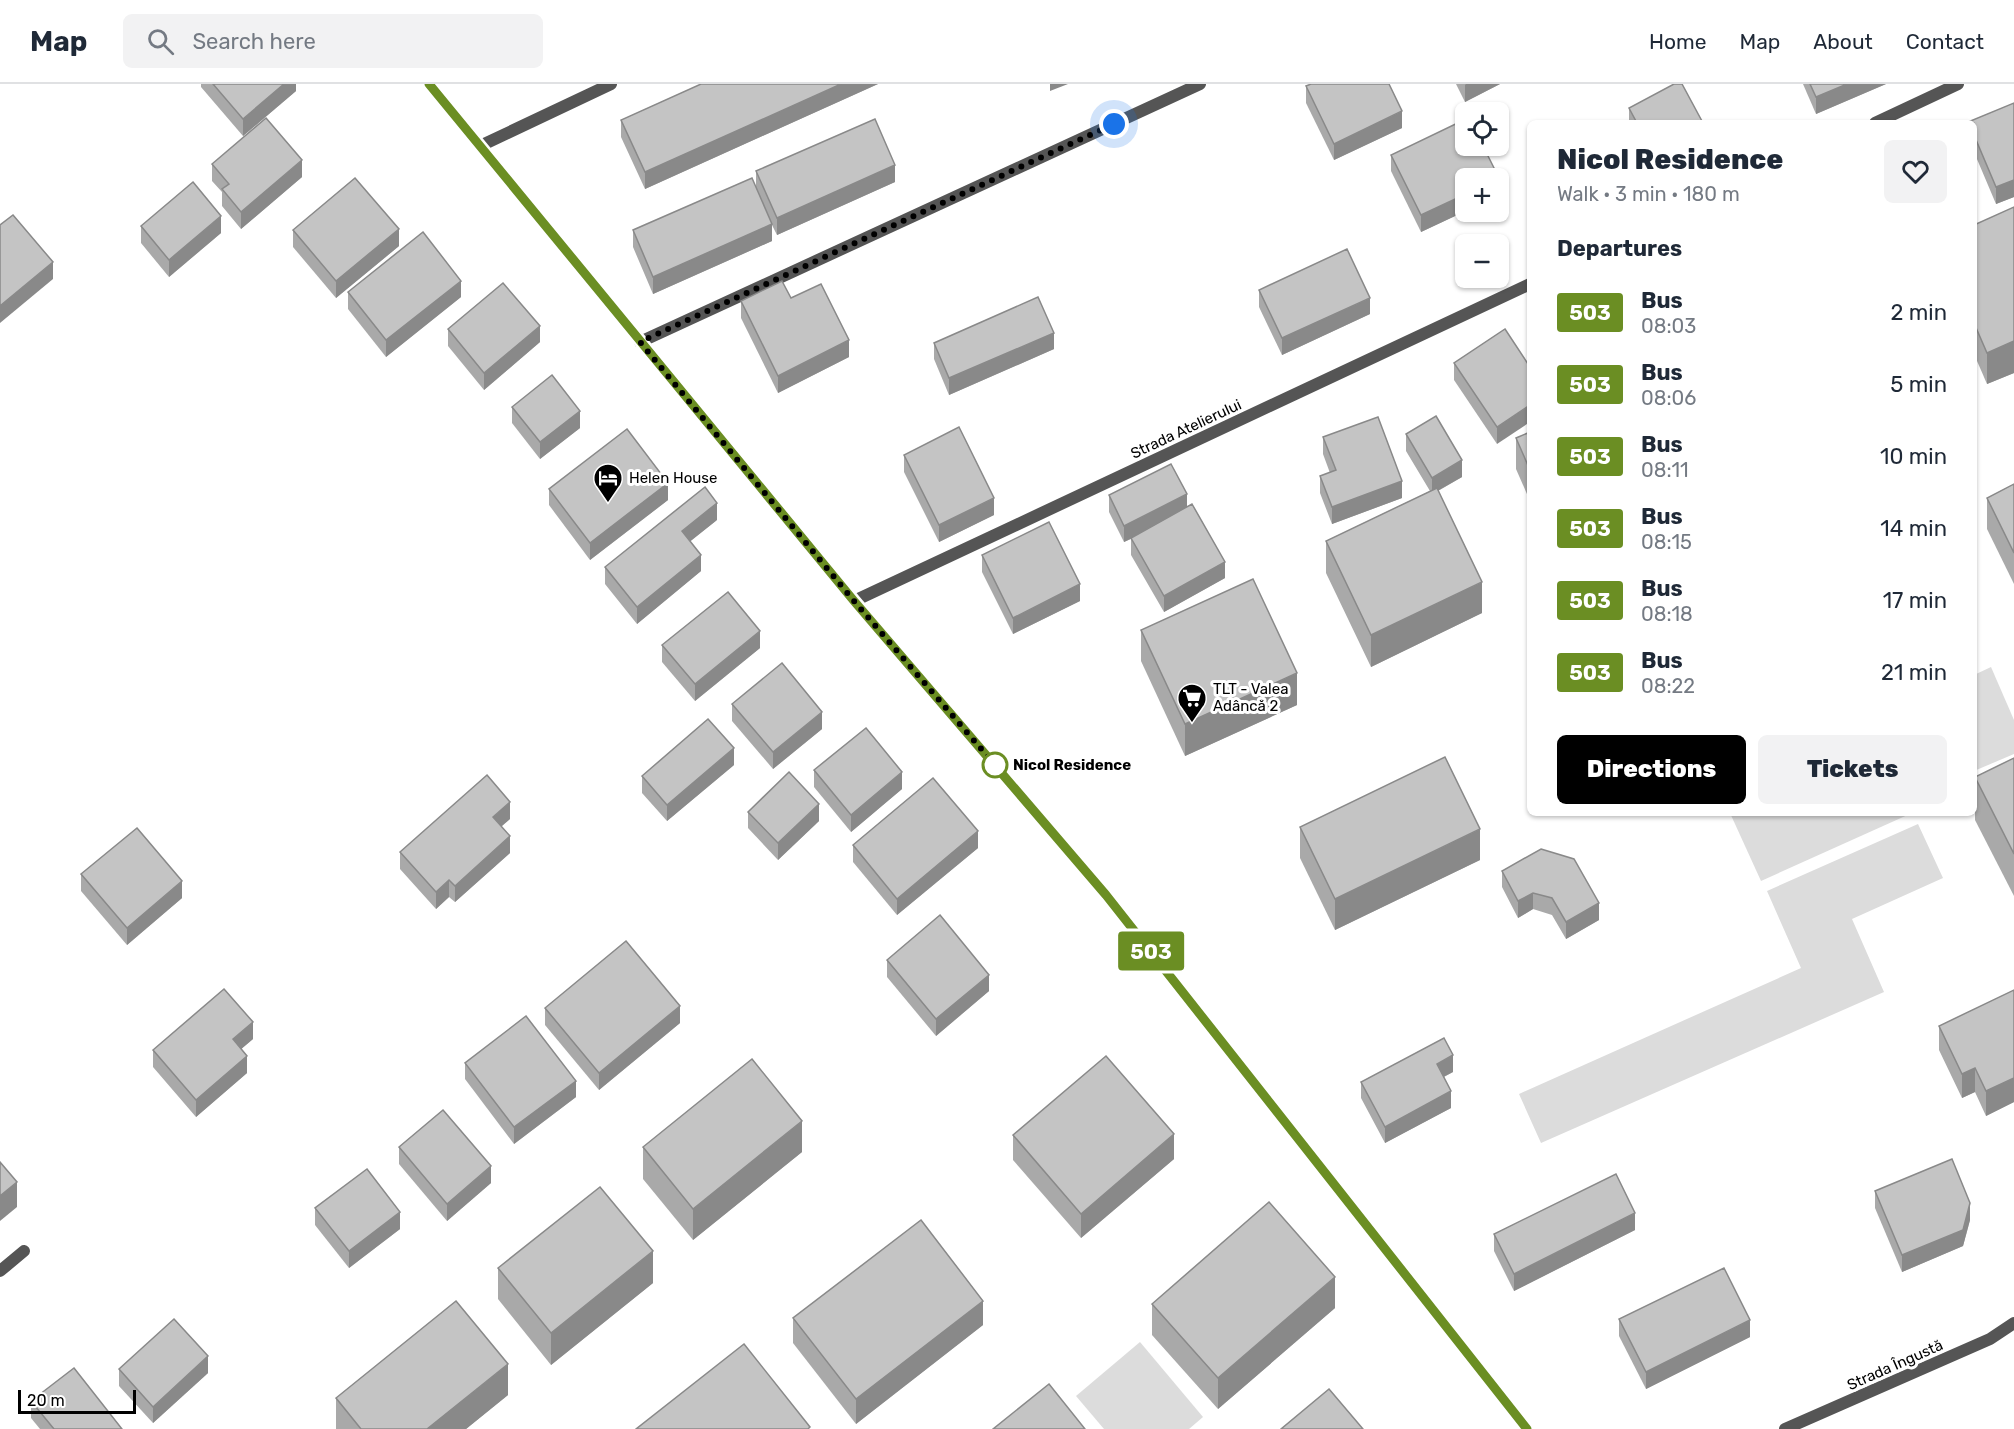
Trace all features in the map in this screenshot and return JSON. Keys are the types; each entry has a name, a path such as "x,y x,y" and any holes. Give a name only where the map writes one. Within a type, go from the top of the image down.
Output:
{"street":[{"path":"429,84 854,601 1114,904 1527,1429"},
{"path":"480,146 611,84"},
{"path":"640,342 1200,84"},
{"path":"1881,120 1958,84"},
{"name":"Strada Atelierului","path":"854,601 1527,285"},
{"path":"0,1271 24,1251"},
{"name":"Strada Îngustă","path":"1785,1429 1990,1339 2014,1323"}],"shaded area":[{"path":"1991,667 2014,720 2014,754 1977,770 1977,674"},
{"path":"1731,816 1905,816 1761,881"},
{"path":"1918,824 1943,878 1852,919 1884,992 1541,1143 1519,1094 1801,968 1767,891"},
{"path":"1140,1342 1203,1417 1189,1429 1104,1429 1076,1396"}],"building":[{"path":"213,84 284,84 243,119"},
{"path":"701,84 841,84 645,172 621,120"},
{"path":"1311,84 1389,84 1402,111 1334,144 1306,86"},
{"path":"1674,84 1682,84 1701,120 1635,120 1629,108"},
{"path":"1810,84 1847,84 1816,97"},
{"path":"2014,103 2014,180 1996,187 1977,142 1977,120 1973,120"},
{"path":"266,118 302,160 241,212 222,189 229,184 212,164"},
{"path":"875,119 895,165 777,218 756,171"},
{"path":"1455,124 1455,156 1488,156 1494,168 1455,168 1455,199 1421,215 1391,155"},
{"path":"355,178 399,229 336,281 293,230"},
{"path":"752,178 772,224 653,277 633,230"},
{"path":"193,182 221,216 169,260 141,226"},
{"path":"2014,207 2014,341 1987,353 1977,330 1977,224"},
{"path":"13,215 53,262 0,306 0,225"},
{"path":"423,232 461,281 386,340 348,292"},
{"path":"1347,249 1370,298 1282,338 1259,290"},
{"path":"782,281 791,298 821,284 849,340 778,376 741,301"},
{"path":"503,283 540,326 484,373 448,329"},
{"path":"1038,297 1054,333 949,378 934,343"},
{"path":"1505,329 1527,362 1527,407 1497,427 1454,363"},
{"path":"552,375 580,411 540,442 512,407"},
{"path":"1436,416 1462,460 1432,478 1406,434"},
{"path":"1378,417 1402,481 1332,507 1320,476 1336,470 1323,437"},
{"path":"959,427 994,498 939,525 904,455"},
{"name":"Helen House","path":"627,429 668,483 590,543 549,489"},
{"path":"1527,433 1527,463 1516,438"},
{"path":"1171,464 1187,494 1124,526 1109,495"},
{"path":"2014,484 2014,553 1987,498"},
{"path":"705,487 717,503 682,531 701,555 637,607 605,567"},
{"path":"1437,488 1482,582 1371,635 1326,541"},
{"path":"1192,504 1225,562 1164,596 1131,538"},
{"path":"1049,522 1080,584 1013,618 982,555"},
{"path":"1253,579 1297,673 1185,724 1141,630"},
{"path":"728,592 760,631 695,684 662,645"},
{"path":"782,663 822,712 773,752 732,704"},
{"path":"708,719 734,748 667,805 642,776"},
{"path":"866,728 902,772 851,815 814,770"},
{"path":"1445,757 1480,829 1335,899 1300,827"},
{"path":"2014,758 2014,854 1977,781 1977,776"},
{"path":"789,772 819,804 778,843 748,812"},
{"path":"487,775 510,802 493,817 510,836 455,886 449,880 436,892 400,852"},
{"path":"933,778 978,831 897,899 853,845"},
{"path":"137,828 182,881 127,928 81,874"},
{"path":"1541,849 1574,859 1599,903 1566,922 1552,898 1533,893 1518,901 1502,871"},
{"path":"940,915 989,975 936,1019 887,960"},
{"path":"626,941 680,1006 599,1073 545,1008"},
{"path":"224,989 253,1022 233,1039 247,1056 196,1100 153,1050"},
{"path":"2014,990 2014,1078 1986,1091 1975,1068 1962,1074 1939,1026"},
{"path":"526,1016 576,1081 514,1127 465,1063"},
{"path":"1444,1038 1453,1055 1437,1064 1451,1091 1385,1127 1361,1082"},
{"path":"1106,1056 1174,1134 1081,1214 1013,1135"},
{"path":"752,1059 802,1121 693,1209 643,1147"},
{"path":"443,1110 491,1166 447,1204 399,1147"},
{"path":"1952,1159 1970,1203 1963,1230 1902,1255 1875,1191"},
{"path":"0,1162 17,1182 0,1196"},
{"path":"367,1169 400,1212 349,1251 315,1208"},
{"path":"1616,1174 1635,1213 1514,1274 1494,1234"},
{"path":"600,1187 653,1251 551,1333 498,1268"},
{"path":"1269,1202 1335,1277 1218,1378 1152,1304"},
{"path":"921,1220 983,1301 856,1399 793,1318"},
{"path":"1724,1268 1750,1320 1646,1372 1619,1319"},
{"path":"456,1301 508,1364 427,1429 361,1429 336,1398"},
{"path":"174,1319 208,1356 153,1407 119,1369"},
{"path":"744,1344 810,1427 808,1429 636,1429"},
{"path":"74,1368 122,1429 54,1429 31,1401"},
{"path":"1049,1384 1085,1429 993,1429"},
{"path":"1329,1389 1363,1429 1281,1429"}],"bus line":[{"name":"503","path":"429,84 854,601 1106,895 1527,1429"}],"place":[{"name":"Helen House","path":"608,504"},
{"name":"TLT - Valea Adâncă 2","path":"1192,724"},
{"name":"Nicol Residence","path":"995,765"}],"route":[{"path":"995,765 854,601 640,342 1114,124"}]}
